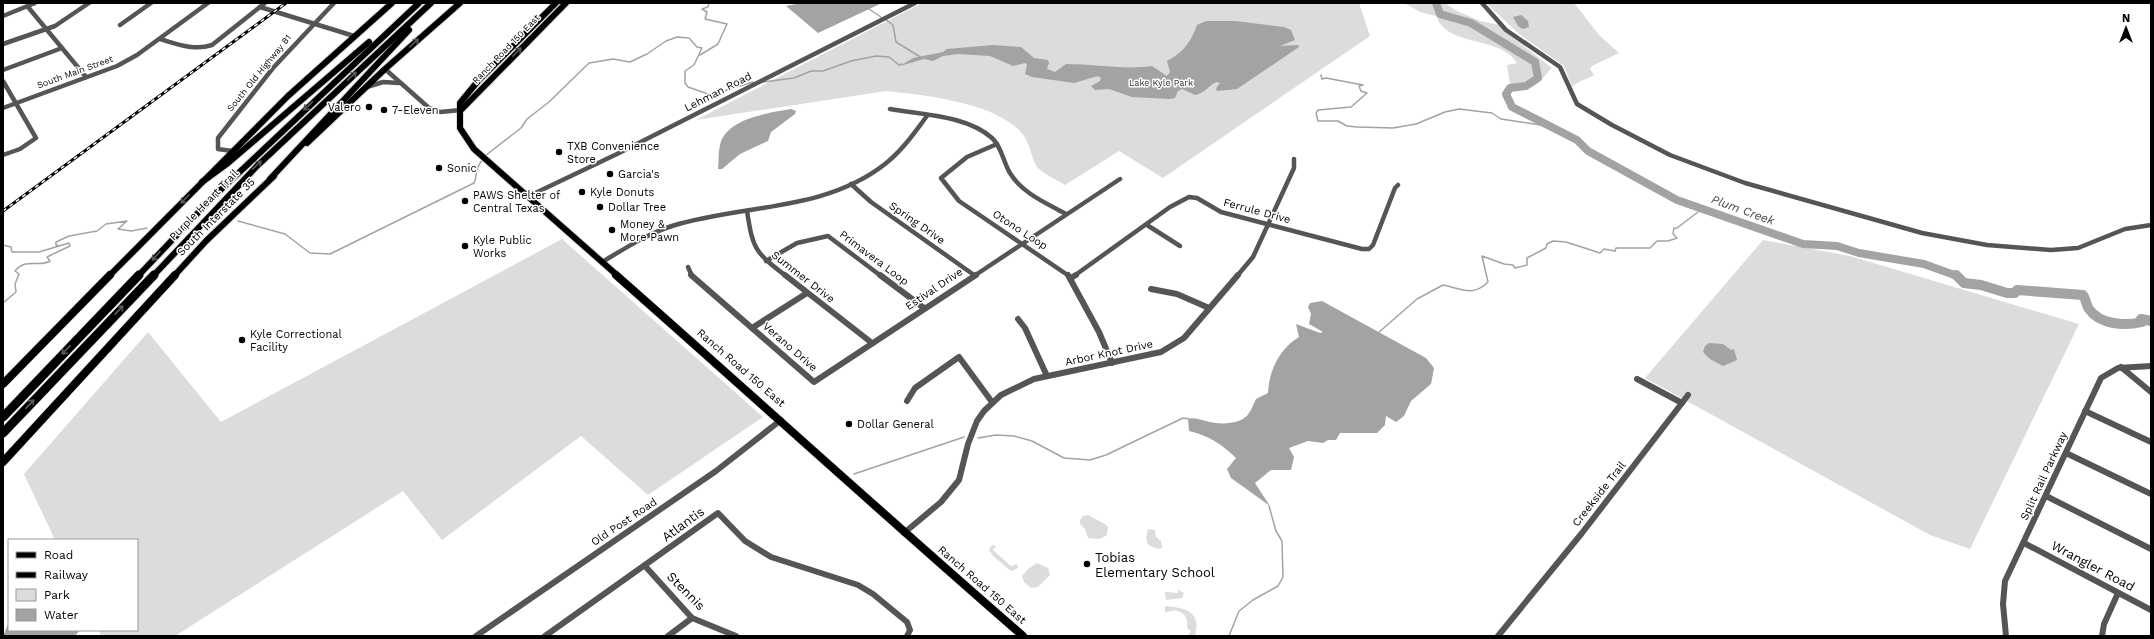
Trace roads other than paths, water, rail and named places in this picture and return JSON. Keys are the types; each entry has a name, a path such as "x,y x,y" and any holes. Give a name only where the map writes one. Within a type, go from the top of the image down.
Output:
{"highway":[{"path":"202,182 228,163 419,3"},
{"name":"Purple Heart Trail","path":"3,417 213,197 419,3"},
{"path":"270,179 415,24 431,3"},
{"name":"Purple Heart Trail","path":"3,433 241,182 431,3"}],"main road":[{"path":"3,384 232,151 354,36 392,3"},
{"name":"South Interstate 35","path":"3,462 206,241 365,88 460,3"},
{"name":"Ranch Road 150 East","path":"556,3 467,93 460,103 461,110 459,126 464,136 482,155 781,420 904,533 1023,636"},
{"name":"Ranch Road 150 East","path":"461,110 566,3"},
{"path":"530,29 539,30"}],"street":[{"path":"3,16 35,3"},
{"path":"3,44 59,23 89,3"},
{"path":"120,25 151,3"},
{"name":"South Main Street","path":"3,108 117,66 160,39 208,3"},
{"path":"160,39 194,48 204,48 212,45 265,3"},
{"name":"South Old Highway 81","path":"232,151 218,149 218,138 266,75 313,23 334,3"},
{"name":"Lehman Road","path":"529,196 617,154 915,3"},
{"path":"1482,3 1493,13 1500,25 1506,30 1527,46 1546,56 1560,67 1577,104 1612,125 1670,155 1745,184 1922,233 1987,245 2051,250 2078,248 2124,229 2151,225"},
{"path":"28,7 86,77"},
{"path":"260,7 354,36"},
{"path":"3,70 62,48"},
{"path":"385,70 429,108 440,112 461,110"},
{"path":"365,88 378,82 392,80 401,84"},
{"path":"3,81 36,138 33,142 20,149 3,155"},
{"path":"890,109 973,127 988,135 997,144 1009,172 1018,183 1066,214"},
{"path":"602,262 663,229 692,221 808,199 851,184 871,174 891,158 904,146 927,116"},
{"name":"Otono Loop","path":"997,144 966,157 941,178 959,201 1060,267 1071,278 1099,332 1112,363"},
{"name":"Arbor Knot Drive","path":"904,533 941,503 955,486 964,468 974,426 982,413 992,402 1021,383 1168,349 1184,338 1253,257 1294,168 1294,159"},
{"name":"Estival Drive","path":"814,382 1120,178"},
{"name":"Spring Drive","path":"851,184 871,202 974,275"},
{"name":"Ferrule Drive","path":"1071,278 1170,207 1189,197 1197,198 1221,212 1362,249 1370,249 1373,245 1394,188 1398,185"},
{"name":"Summer Drive","path":"747,211 753,244 766,260 872,343"},
{"path":"1147,224 1180,246"},
{"name":"Primavera Loop","path":"766,260 798,243 828,236 924,308"},
{"name":"Verano Drive","path":"688,267 692,276 814,382"},
{"path":"1151,289 1177,294 1209,308"},
{"path":"752,328 807,293"},
{"path":"1018,319 1025,328 1047,376"},
{"path":"907,401 915,388 959,357 992,402"},
{"name":"Split Rail Parkway","path":"2006,636 2003,591 2009,571 2024,543 2101,378 2107,371 2121,367 2151,366"},
{"path":"2121,367 2151,392"},
{"path":"1637,379 1682,403"},
{"name":"Creekside Trail","path":"1498,636 1582,533 1688,395"},
{"path":"2085,411 2151,442"},
{"name":"Old Post Road","path":"476,636 716,471 781,420"},
{"path":"2066,453 2151,494"},
{"path":"2046,496 2151,549"},
{"name":"Atlantis","path":"545,636 718,513 746,541 771,557 858,585 873,594 907,622 910,632"},
{"name":"Wrangler Road","path":"2024,543 2151,610"},
{"name":"Stennis","path":"645,566 692,618 736,636"},
{"path":"2102,636 2104,624 2118,593"},
{"path":"668,636 692,618"}],"water":[{"path":"801,3 882,3 818,33 786,6"},
{"path":"1521,15 1528,21 1529,27 1523,29 1518,26 1513,17"},
{"path":"1206,21 1235,21 1284,27 1291,30 1295,40 1280,46 1298,45 1299,47 1237,89 1217,91 1216,88 1220,83 1217,82 1202,93 1195,95 1182,89 1178,91 1175,98 1170,99 1132,97 1109,89 1095,90 1091,86 1100,81 1101,78 1098,76 1074,83 1032,77 1025,74 1027,65 1025,63 1013,66 990,56 958,54 943,56 933,61 924,59 900,66 913,58 943,52 947,49 993,45 1021,47 1034,58 1048,60 1049,63 1047,69 1055,72 1066,64 1120,67 1152,66 1167,76 1170,72 1167,61 1182,51 1192,37 1197,25"},
{"path":"791,109 796,111 795,114 771,132 768,141 740,154 722,169 718,169 720,145 724,136 731,129 750,118"},
{"path":"1322,301 1426,358 1434,368 1431,384 1411,401 1404,416 1396,422 1386,416 1385,425 1377,433 1340,433 1336,440 1328,440 1323,443 1308,441 1289,448 1294,457 1291,470 1271,470 1255,483 1270,506 1231,478 1227,469 1236,458 1214,441 1189,431 1188,419 1195,418 1211,422 1230,423 1246,417 1256,399 1268,393 1270,377 1276,361 1286,348 1299,337 1296,324 1320,333 1323,332 1309,324 1311,314 1308,307 1310,303"},
{"path":"1709,343 1723,344 1731,350 1734,349 1737,360 1723,366 1710,359 1703,352 1705,346"},
{"path":"8,624 8,631 79,631 75,636 3,636"}],"waterway":[{"path":"700,55 718,44 727,24 705,19 707,12 702,9 708,7 709,3"},
{"name":"Plum Creek","path":"1436,3 1440,14 1471,23 1535,62 1538,78 1526,86 1510,88 1506,94 1512,107 1577,140 1588,151 1677,200 1803,244 1837,246 1859,253 1924,264 1957,276"},
{"path":"869,9 881,17"},
{"path":"885,19 893,25 896,42 922,58"},
{"path":"485,156 521,128 527,119 549,102 589,63 613,59 630,62 647,54 666,41 677,37 689,38 697,47 702,48 694,65 685,71 685,83 688,87 711,95 753,82"},
{"path":"763,82 794,78 811,71 823,71 851,61 876,56 889,57 899,65 902,64"},
{"path":"1321,75 1322,79 1326,78 1363,85 1359,86 1361,91 1367,93 1351,107 1318,110 1316,113 1318,121 1338,121 1347,126 1357,127 1393,128 1416,124 1445,112 1459,109 1492,113 1501,119 1548,126"},
{"path":"238,221 285,234 310,253 330,254 474,183 478,167 483,159"},
{"path":"1378,333 1417,299 1443,285 1467,291 1472,291 1483,287 1488,282 1482,256 1504,264 1513,265 1515,268 1527,265 1527,258 1546,248 1547,244 1553,241 1566,242 1600,253 1604,249 1615,251 1616,248 1650,248 1657,241 1668,241 1677,238 1673,234 1674,228 1677,228 1702,209"},
{"path":"59,246 56,245 56,242 69,236 97,231 106,224 127,221 118,229 131,231 147,228"},
{"path":"3,303 16,292 15,284 19,274 15,271 24,265 46,263 50,261 47,257 70,246 69,243 59,246"},
{"path":"3,245 11,247 12,252 39,252 59,246"},
{"name":"Plum Creek","path":"1957,276 1964,283 1981,285 2007,293 2015,293 2017,290 2083,295 2088,307 2094,314 2113,323 2128,324 2142,322 2141,319 2151,321"},
{"path":"978,438 996,435 1014,436 1032,441 1064,458 1090,460 1106,455 1183,418 1189,419"},
{"path":"854,474 964,437"},
{"path":"1229,636 1239,611 1253,600 1278,586 1283,577 1282,541 1276,531 1269,506"}],"railway":[{"path":"3,211 286,3"}],"place":[{"name":"Valero","path":"369,107"},
{"name":"7-Eleven","path":"384,110"},
{"name":"TXB Convenience Store","path":"559,152"},
{"name":"Sonic","path":"439,168"},
{"name":"Garcia's","path":"610,174"},
{"name":"Kyle Donuts","path":"582,192"},
{"name":"PAWS Shelter of Central Texas","path":"465,201"},
{"name":"Dollar Tree","path":"600,207"},
{"name":"Money & More Pawn","path":"612,230"},
{"name":"Kyle Public Works","path":"465,246"},
{"name":"Kyle Correctional Facility","path":"242,340"},
{"name":"Dollar General","path":"849,424"},
{"name":"Tobias Elementary School","path":"1087,564"}],"park label":[{"name":"Lake Kyle Park","path":"1161,83"}]}
